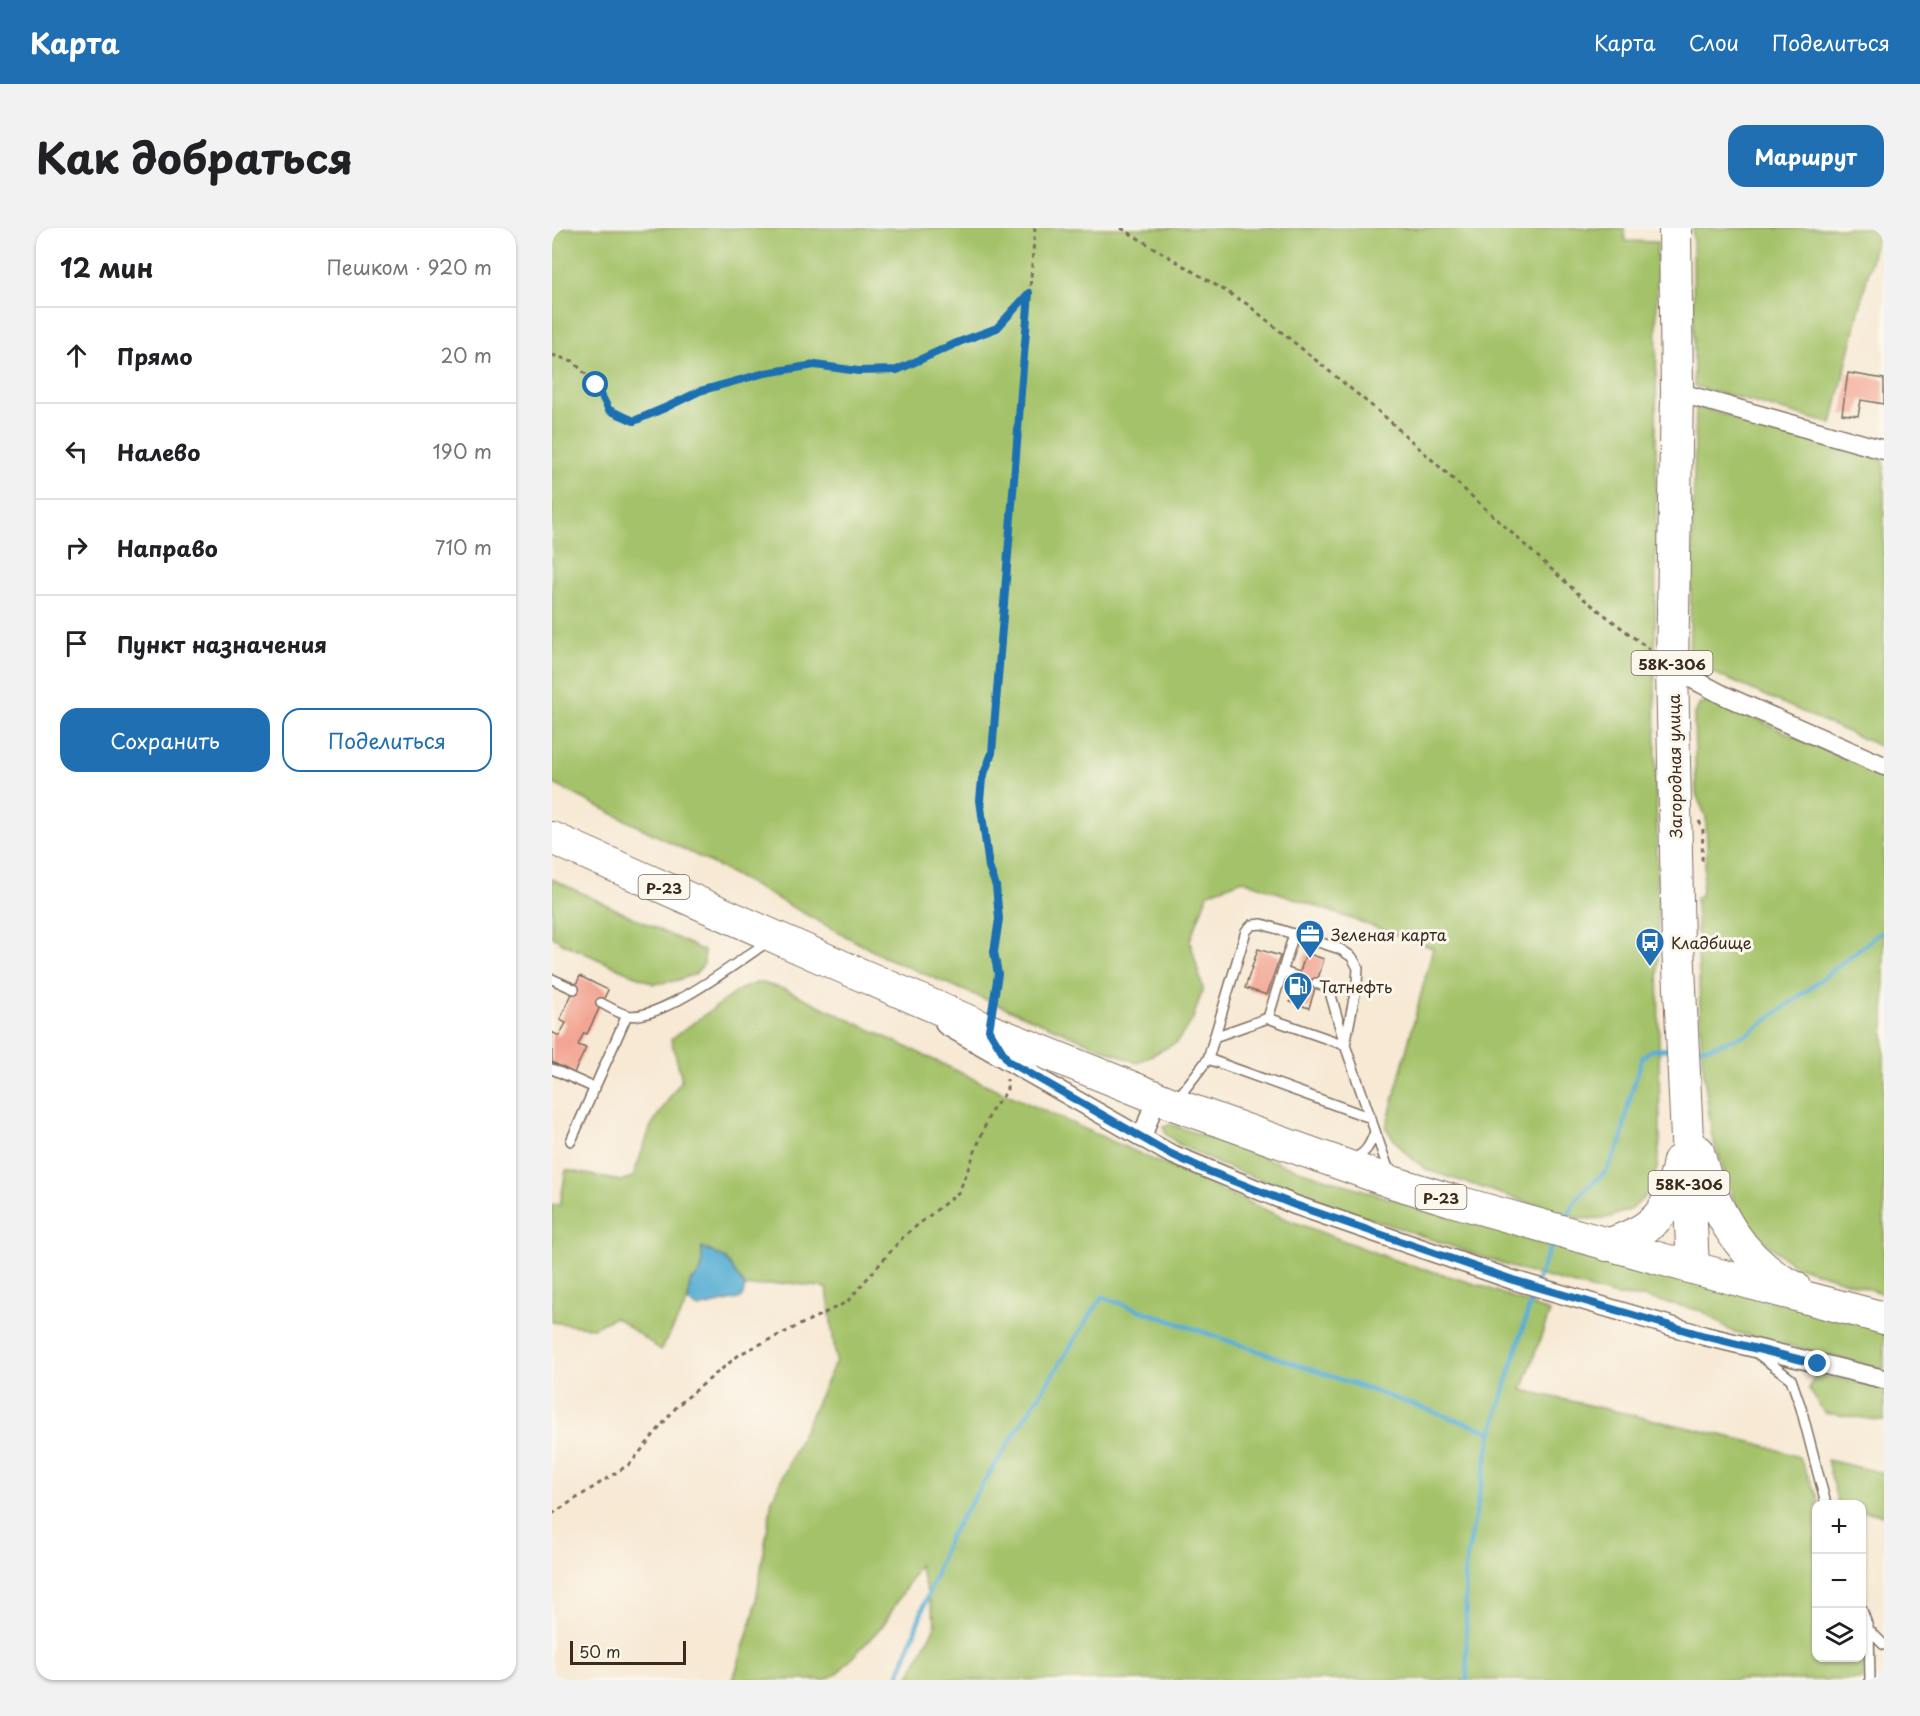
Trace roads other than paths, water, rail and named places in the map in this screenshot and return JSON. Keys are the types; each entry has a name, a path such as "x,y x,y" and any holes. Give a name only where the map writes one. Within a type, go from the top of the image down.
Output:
{"highway":[{"name":"Загородная улица","path":"1675,228 1677,392 1672,668 1678,945 1693,1268"},
{"name":"Р-23","path":"552,838 989,1030 1164,1101 1392,1182 1559,1232 1884,1318"},
{"path":"1607,1245 1634,1236 1650,1224 1665,1207 1674,1186 1680,1153 1685,1098"},
{"path":"1685,1098 1702,1167 1715,1202 1730,1230 1763,1267 1789,1284 1833,1304"}],"street":[{"path":"1677,392 1884,450"},
{"path":"1672,668 1723,695 1884,766"},
{"path":"843,967 1142,1138 1208,1171 1295,1205 1513,1280 1705,1336 1884,1379"},
{"path":"1142,1138 1164,1101"}],"lane":[{"path":"1164,1101 1208,1059 1246,931 1252,925 1262,924 1294,934 1340,949 1352,957 1358,968 1357,983 1345,1045"},
{"path":"1268,1018 1294,934"},
{"path":"602,1003 627,1015 643,1016 688,995 775,937"},
{"path":"1283,972 1298,977"},
{"path":"552,979 574,989"},
{"path":"1316,983 1324,986 1330,992 1345,1045 1392,1182"},
{"path":"571,1141 627,1015"},
{"path":"1214,1037 1268,1018 1345,1045"},
{"path":"1208,1059 1371,1118"},
{"path":"552,1069 595,1088"},
{"path":"1335,1162 1361,1155 1369,1146 1375,1132"},
{"path":"1749,1347 1791,1379 1825,1500"},
{"path":"1866,1621 1869,1630 1870,1680"},
{"path":"1869,1630 1884,1646"}],"water":[{"path":"702,1247 726,1259 745,1287 742,1298 698,1308 688,1301 690,1282 701,1271"}],"waterway":[{"path":"1694,1048 1710,1047 1748,1034 1884,930"},
{"path":"1565,1221 1578,1197 1606,1171 1621,1143 1628,1105 1642,1058 1651,1050 1671,1049"},
{"path":"1536,1284 1554,1242"},
{"path":"897,1680 949,1537 1102,1297 1492,1432 1534,1291"},
{"path":"1467,1680 1465,1568 1492,1432"}],"place":[{"name":"Зеленая карта","path":"1310,960"},
{"name":"Кладбище","path":"1650,968"},
{"name":"Татнефть","path":"1298,1012"}]}
